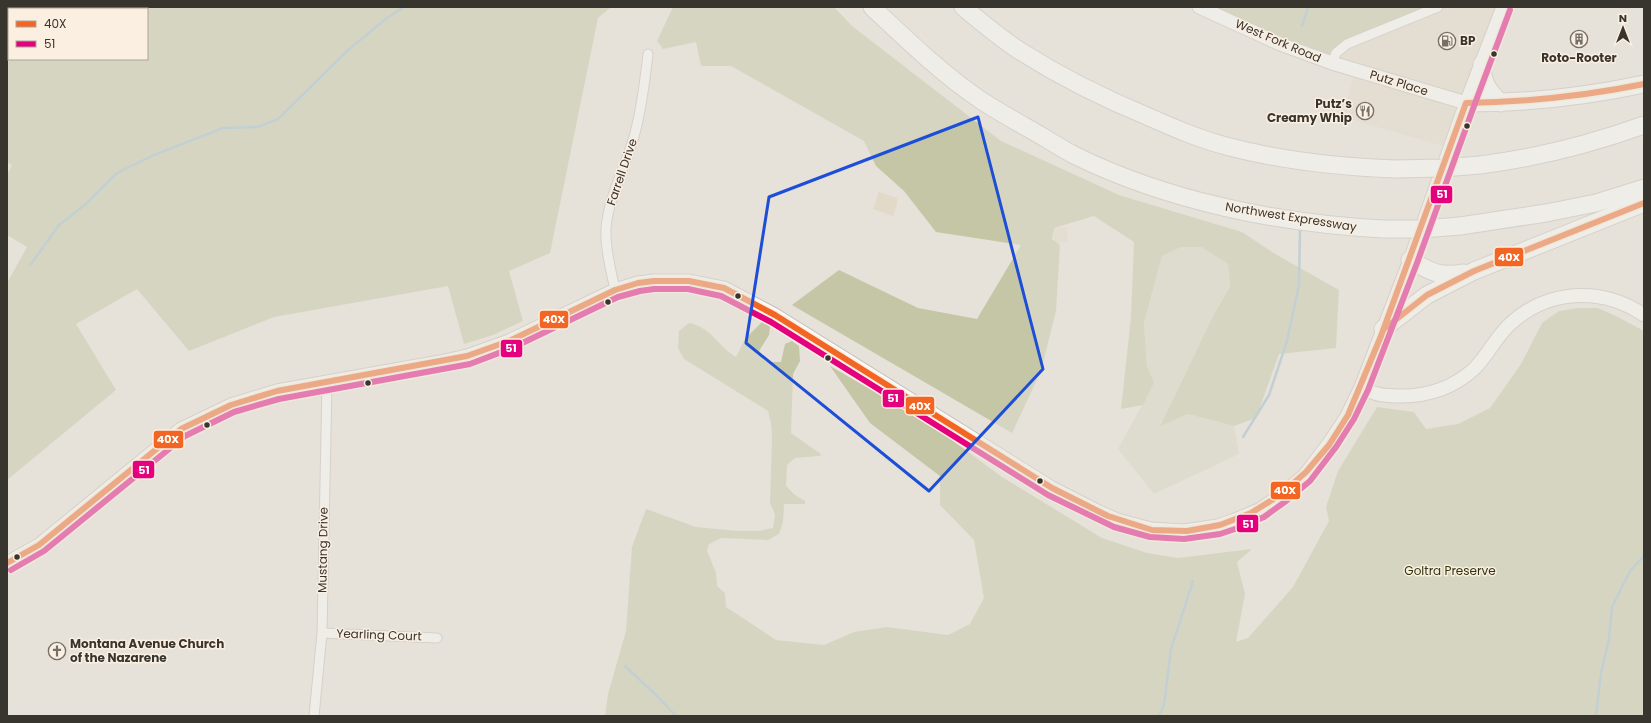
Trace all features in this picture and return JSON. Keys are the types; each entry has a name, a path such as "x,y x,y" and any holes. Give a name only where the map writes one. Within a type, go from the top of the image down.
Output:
{"highway":[{"name":"Northwest Expressway","path":"872,7 915,48 947,75 983,101 1074,154 1122,175 1174,194 1240,212 1360,228 1422,229 1460,226 1546,214 1596,203 1644,188"},
{"path":"963,7 1020,51 1071,80 1127,108 1193,136 1226,146 1305,162 1342,167 1396,169 1480,165 1528,158 1569,148 1644,125"},
{"path":"1482,64 1482,77 1492,95 1501,103"},
{"path":"1466,103 1501,103 1552,100 1599,94 1644,84"},
{"path":"1383,329 1399,319 1427,295 1474,271 1644,203"},
{"path":"1410,260 1428,271 1436,273 1454,274 1474,271"}],"street":[{"name":"West Fork Road","path":"1199,7 1280,44 1332,63 1336,53 1347,44 1438,7"},
{"path":"7,563 39,544 182,429 231,405 277,391 440,362 487,350 615,290 638,283 673,280 705,283 724,288 775,315 1052,488 1117,520 1151,529 1184,531 1201,529 1235,520 1259,510 1304,476 1330,442 1347,416 1361,387 1410,260 1466,103 1503,7"},
{"name":"Farrell Drive","path":"615,290 606,240 606,228 611,204 635,133 641,106 648,54"},
{"name":"Putz Place","path":"1332,63 1466,103"},
{"path":"1361,387 1378,394 1407,396 1424,394 1451,386 1473,369 1508,327 1521,315 1534,306 1563,297 1584,295 1600,296 1631,306 1644,315"},
{"name":"Mustang Drive","path":"314,716 322,633 327,383"},
{"name":"Yearling Court","path":"322,633 437,638"}],"highlighted area":[{"path":"978,117 1043,369 929,491 746,343 769,197"}],"shaded area":[{"path":"1438,7 1503,7 1450,148 1343,117 1355,70 1332,63 1336,53"},
{"path":"879,192 897,198 897,205 893,216 873,209"},
{"path":"1067,227 1068,242 1054,243 1053,228"}],"green space":[{"path":"7,7 611,7 598,18 550,253 509,271 523,321 493,335 464,344 448,286 274,317 189,351 137,289 76,324 116,390 7,480 7,283 27,247 7,235 7,175 12,165 7,162"},
{"path":"673,7 834,7 852,26 1001,141 1119,195 1242,232 1277,255 1339,290 1336,348 1279,354 1256,418 1234,426 1188,414 1160,426 1214,314 1230,287 1228,264 1201,247 1181,247 1162,256 1144,323 1147,366 1154,383 1143,405 1121,409 1131,317 1134,242 1094,216 1054,228 1052,239 1060,245 1056,311 1041,371 1012,433 792,305 839,270 918,308 977,319 1021,245 936,232 904,191 876,166 864,141 731,66 701,66 696,42 663,49 657,41"},
{"path":"1199,7 1438,7 1347,44 1332,63"},
{"path":"1181,247 1201,247 1228,264 1230,287 1214,314 1160,425 1188,414 1234,426 1239,454 1154,494 1118,449 1154,383 1147,366 1144,323 1162,256"},
{"name":"Goltra Preserve","path":"1578,308 1598,308 1644,331 1644,716 605,716 608,694 626,631 632,547 646,509 696,527 738,531 759,531 773,528 775,514 770,503 772,436 768,411 684,359 678,348 679,331 689,323 704,329 736,357 745,339 762,322 770,326 769,335 759,351 769,362 781,362 785,344 792,341 799,346 800,361 793,374 791,433 821,454 820,456 795,458 787,465 786,486 795,495 805,501 805,504 784,504 783,522 779,534 768,540 721,538 709,544 707,551 716,573 717,586 725,593 726,607 776,640 824,645 854,632 887,627 948,635 970,624 984,598 974,540 940,505 940,476 870,423 830,366 930,424 1002,477 1102,538 1147,553 1178,558 1252,549 1237,562 1245,594 1236,642 1248,638 1293,587 1329,521 1326,507 1338,471 1377,407 1414,412 1426,429 1458,424 1490,408 1521,364 1542,323 1559,311"}],"waterway":[{"path":"31,264 59,225 87,203 117,173 154,155 223,128 258,127 278,119 348,50 387,18 404,7"},
{"path":"1302,26 1308,7"},
{"path":"1243,437 1269,395 1287,341 1299,285 1300,230"},
{"path":"1596,716 1601,673 1609,639 1612,607 1630,571 1644,556"},
{"path":"1159,716 1164,705 1171,649 1193,581"},
{"path":"625,666 676,716"}],"transit line":[{"name":"51","path":"11,570 44,551 185,436 234,412 279,399 470,364 512,348 618,297 654,289 688,289 721,296 771,322 1048,495 1114,527 1150,537 1184,539 1220,534 1238,528 1264,517 1310,481 1336,447 1354,419 1368,390 1417,263 1510,10"},
{"name":"40X","path":"7,563 39,545 181,429 231,405 277,391 467,356 509,341 615,290 638,283 654,281 689,281 724,288 775,315 1052,488 1108,516 1152,530 1187,531 1220,525 1251,513 1280,495 1306,472 1329,445 1348,415 1381,336 1466,103 1555,98 1644,84"},
{"name":"40X","path":"1384,329 1427,295 1474,271 1644,203"}],"place":[{"name":"Roto-Rooter","path":"1579,39"},
{"name":"BP","path":"1447,41"},
{"name":"Putz’s Creamy Whip","path":"1365,111"},
{"name":"Montana Avenue Church of the Nazarene","path":"57,651"}]}
